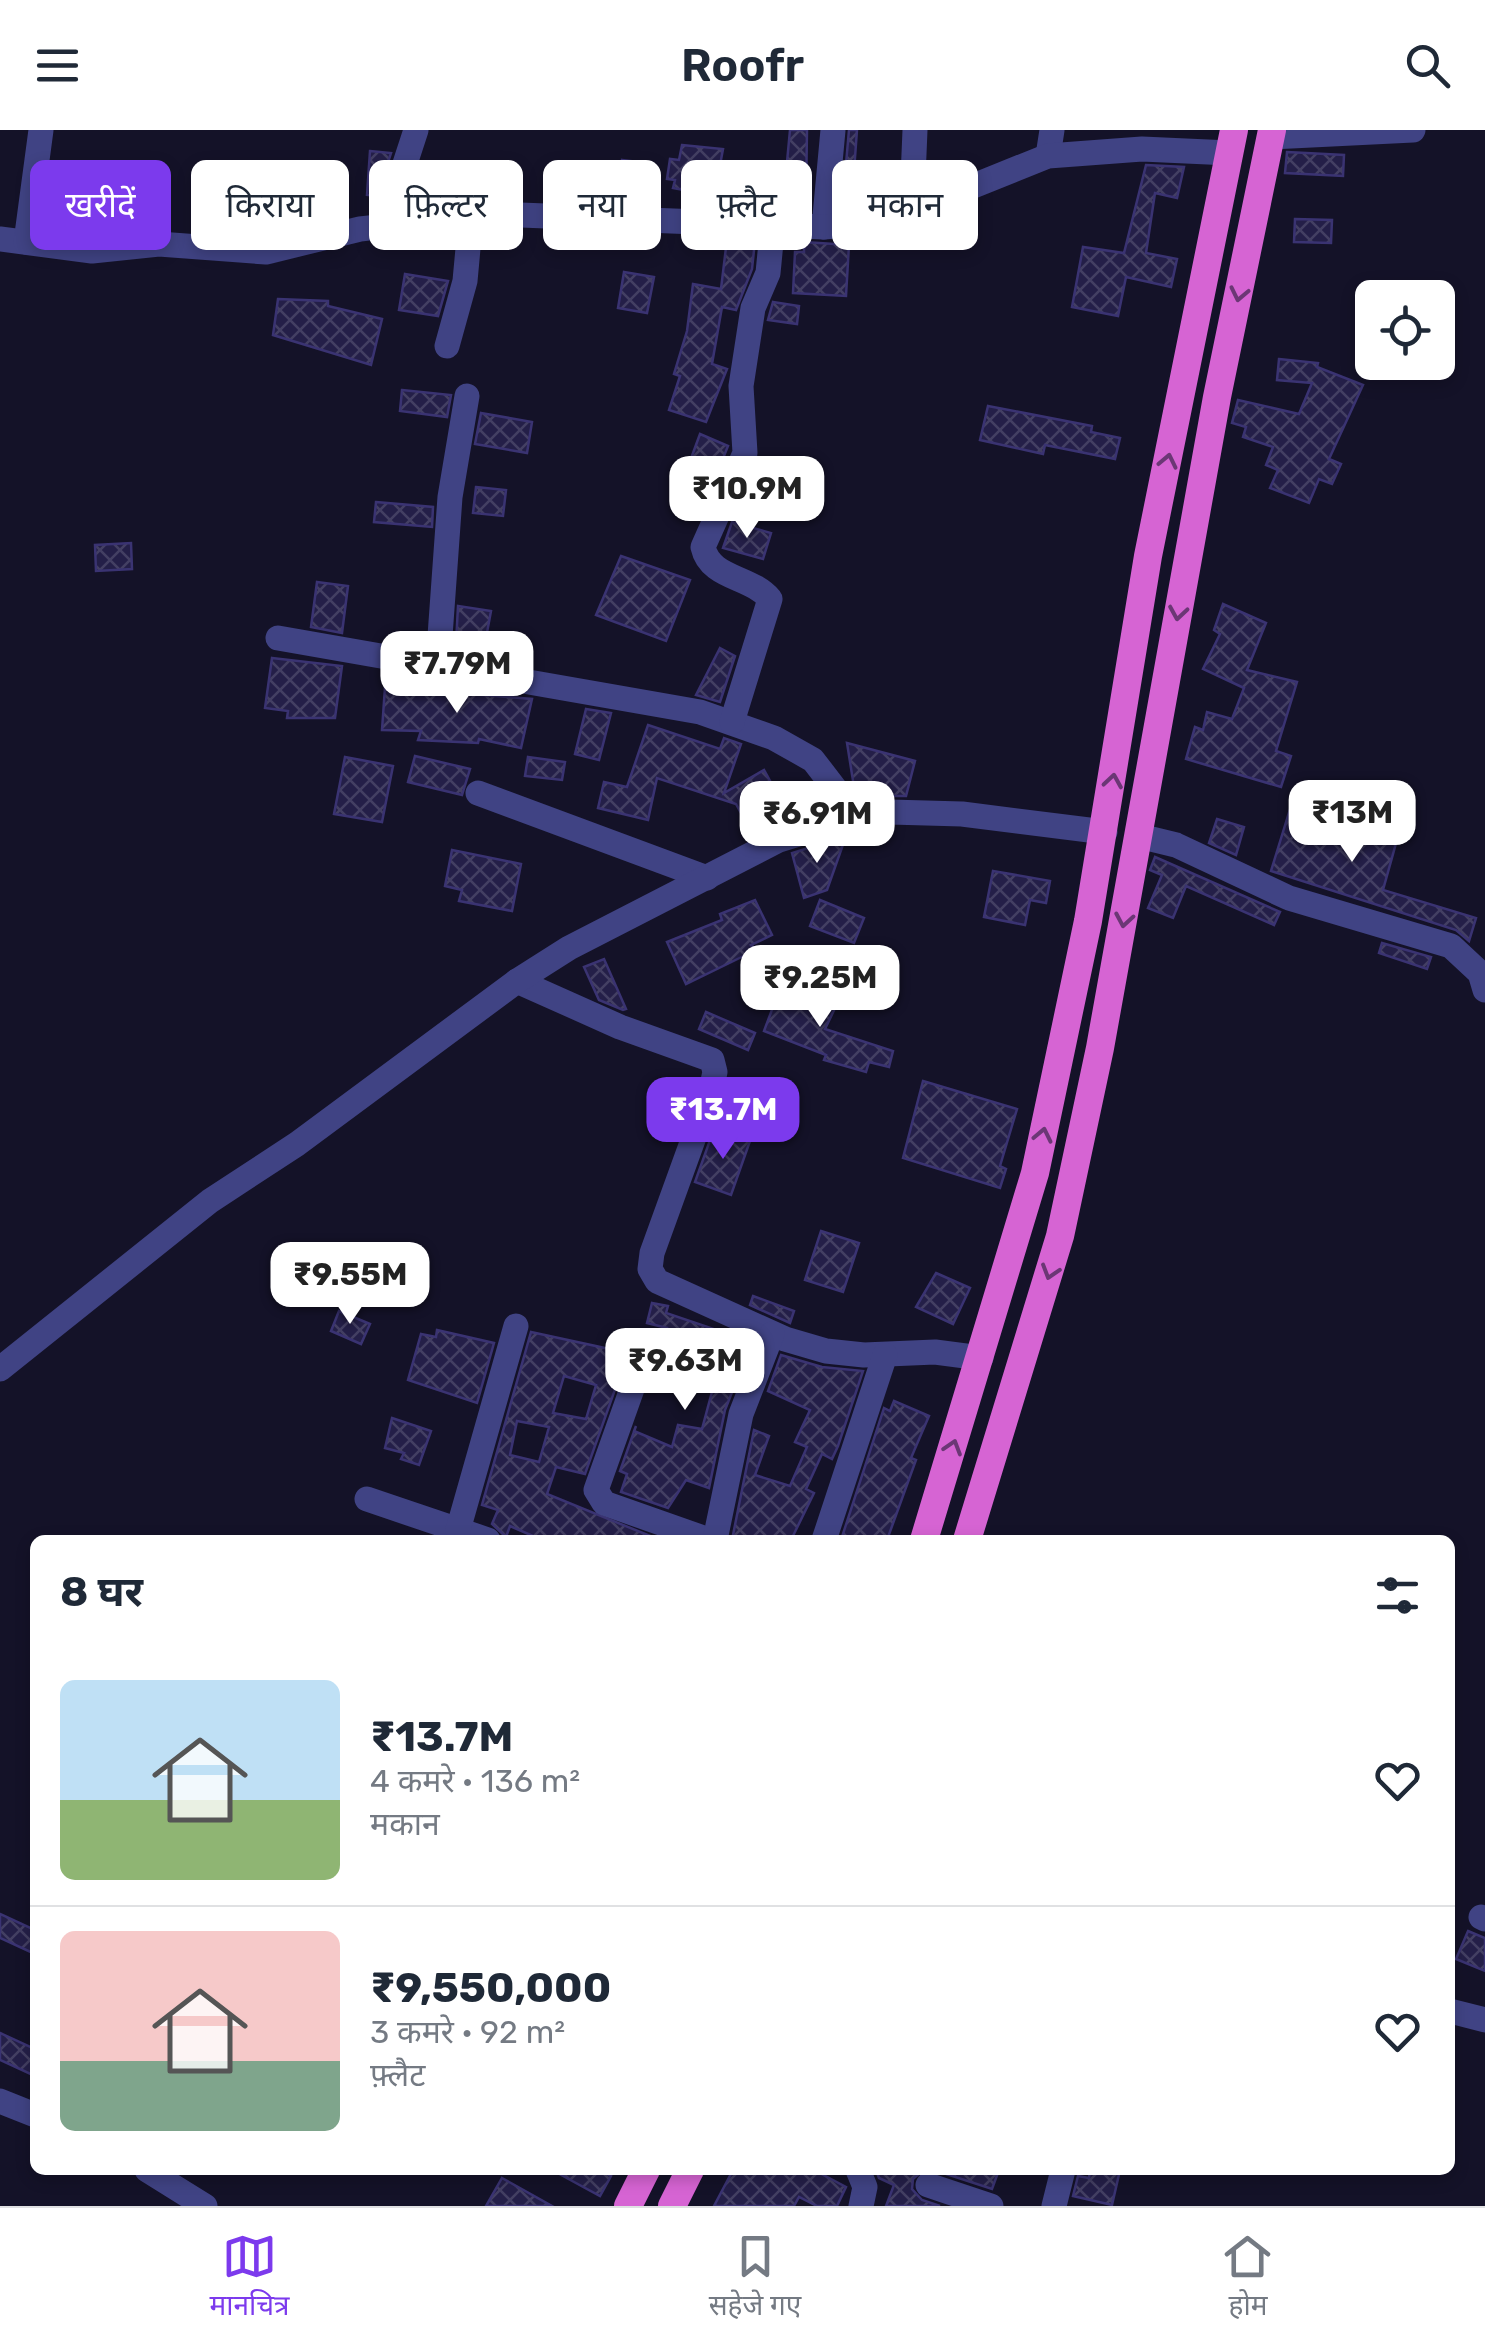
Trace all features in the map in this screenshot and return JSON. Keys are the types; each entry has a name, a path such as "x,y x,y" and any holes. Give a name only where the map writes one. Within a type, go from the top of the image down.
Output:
{"highway":[{"path":"969,1535 1060,1236 1139,836 1217,397 1272,133"},
{"path":"926,1535 1035,1173 1105,832 1148,556 1232,141"},
{"path":"628,2206 644,2175"},
{"path":"672,2206 688,2175"}],"street":[{"path":"26,242 40,130"},
{"path":"406,160 416,130"},
{"path":"824,227 833,130"},
{"path":"914,160 915,130"},
{"path":"1048,156 1052,130"},
{"path":"1272,133 1414,130"},
{"path":"978,184 1048,156 1232,141"},
{"path":"523,217 681,220"},
{"path":"812,226 832,226"},
{"path":"0,239 92,251 159,244 266,252 369,229"},
{"path":"447,346 464,281 467,250"},
{"path":"732,722 770,599 762,589 713,567 703,547 745,453 741,386 753,308 768,273 770,250"},
{"path":"438,664 450,497 467,396"},
{"path":"278,638 640,698 732,722 774,738 813,760 856,816"},
{"path":"478,793 707,878"},
{"path":"0,1369 210,1200 297,1144 517,981 568,948 779,840 856,816 962,814 1105,832"},
{"path":"1139,836 1176,844 1289,898 1451,946 1477,960 1485,990"},
{"path":"517,981 620,1027 697,1051 712,1060 716,1072 711,1090 664,1214 650,1270 657,1281 772,1334 826,1351 885,1355 935,1352 980,1358"},
{"path":"458,1530 516,1326"},
{"path":"713,1535 741,1414 772,1334"},
{"path":"826,1535 885,1355"},
{"path":"643,1358 596,1490 604,1503 697,1535"},
{"path":"367,1499 473,1535"},
{"path":"1455,2012 1485,2020"},
{"path":"0,2101 30,2113"},
{"path":"155,2175 205,2206"},
{"path":"860,2175 865,2187 861,2206"},
{"path":"1054,2206 1062,2175"},
{"path":"928,2187 991,2206"}],"building":[{"path":"790,130 807,130 807,160 787,160"},
{"path":"849,130 857,130 855,160 846,160"},
{"path":"682,145 723,149 721,160 681,160 681,190 673,188 675,180 667,179 670,159 679,160"},
{"path":"370,151 391,153 389,160 369,160"},
{"path":"1287,152 1344,155 1343,176 1285,173"},
{"path":"1146,165 1184,167 1177,198 1155,193 1146,253 1177,259 1171,287 1126,277 1118,316 1072,307 1083,247 1124,253"},
{"path":"1295,219 1332,220 1331,243 1294,242"},
{"path":"812,243 832,244 832,250 849,250 846,296 793,293 795,252 812,250"},
{"path":"726,250 754,250 752,269 736,310 722,307 712,364 727,369 706,422 669,410 680,376 674,374 687,331 693,284 721,289"},
{"path":"624,272 654,277 647,313 618,308"},
{"path":"405,274 448,281 438,316 399,310"},
{"path":"278,299 328,301 328,306 382,319 371,365 273,335"},
{"path":"773,302 799,306 797,324 768,320"},
{"path":"1279,359 1318,363 1317,367 1363,385 1329,459 1341,464 1332,484 1319,479 1309,503 1270,488 1278,470 1266,465 1273,447 1243,437 1246,427 1232,423 1238,400 1299,414 1312,383 1277,380"},
{"path":"402,390 451,395 447,417 400,411"},
{"path":"988,406 1092,426 1091,432 1120,438 1115,459 1045,445 1043,454 980,440"},
{"path":"481,413 532,422 527,453 475,444"},
{"path":"700,434 728,446 712,486 703,483 701,490 682,483"},
{"path":"476,487 506,490 503,516 473,513"},
{"path":"376,502 433,507 432,527 374,522"},
{"path":"732,522 771,533 763,559 723,548"},
{"path":"131,543 132,569 96,571 95,545"},
{"path":"621,556 690,580 666,641 596,615"},
{"path":"317,582 348,586 342,633 311,627"},
{"path":"1223,604 1266,623 1247,670 1297,682 1276,751 1291,756 1281,787 1186,759 1195,727 1203,730 1207,712 1232,719 1244,688 1203,669 1220,634 1214,630"},
{"path":"458,606 491,611 484,649 456,644"},
{"path":"720,648 735,656 720,702 696,695"},
{"path":"272,658 342,666 335,718 287,718 288,711 265,708"},
{"path":"385,687 532,699 521,748 479,739 478,743 418,740 421,731 382,730"},
{"path":"586,709 611,713 599,760 575,754"},
{"path":"648,725 720,749 724,738 741,744 724,793 764,770 789,815 753,835 736,804 657,778 648,820 598,808 604,782 627,787"},
{"path":"847,743 915,761 906,796 861,796 854,787"},
{"path":"415,756 470,769 462,795 408,782"},
{"path":"345,757 393,766 382,822 334,814"},
{"path":"528,757 565,762 562,780 525,776"},
{"path":"1291,806 1398,836 1383,890 1476,918 1469,941 1456,930 1271,871"},
{"path":"1217,819 1244,827 1236,855 1209,843"},
{"path":"846,836 827,890 804,898 792,853"},
{"path":"452,850 521,864 512,911 459,901 462,890 445,886"},
{"path":"1155,857 1280,912 1274,925 1186,886 1173,918 1148,908 1162,875 1150,870"},
{"path":"993,871 1050,881 1046,903 1030,900 1025,925 984,917"},
{"path":"755,900 772,935 751,945 756,950 686,984 667,942 722,920 720,914"},
{"path":"820,900 864,918 854,943 810,926"},
{"path":"1382,943 1431,957 1427,969 1379,953"},
{"path":"604,959 626,1009 599,1000 584,967"},
{"path":"782,983 837,1004 825,1029 893,1051 889,1067 869,1062 866,1072 824,1060 826,1055 764,1031"},
{"path":"706,1012 755,1033 748,1050 699,1029"},
{"path":"923,1081 1017,1109 1000,1166 1006,1169 1000,1188 903,1158"},
{"path":"714,1129 750,1141 731,1195 695,1182"},
{"path":"821,1231 859,1243 843,1292 805,1280"},
{"path":"936,1273 970,1288 953,1324 916,1307"},
{"path":"753,1296 794,1311 790,1323 750,1305"},
{"path":"652,1303 668,1306 666,1313 752,1342 725,1410 709,1488 686,1480 668,1508 621,1492 627,1474 620,1471 634,1431 672,1447 678,1425 702,1429 717,1373 683,1360 681,1366 659,1359 667,1328 647,1323"},
{"path":"339,1311 370,1324 361,1344 331,1331"},
{"path":"437,1330 494,1343 477,1403 408,1380 421,1334 436,1337"},
{"path":"531,1332 628,1353 585,1474 556,1467 547,1494 648,1535 531,1535 510,1526 504,1535 492,1524 498,1510 482,1505","holes":["564,1376 596,1385 586,1419 553,1413","517,1421 549,1427 539,1462 510,1455"]},
{"path":"781,1355 822,1367 863,1371 832,1459 822,1454 806,1489 814,1493 793,1535 733,1535 754,1430 769,1436 755,1475 790,1486 807,1447 795,1442 810,1410 768,1391"},
{"path":"894,1401 929,1416 911,1458 916,1460 889,1535 843,1535 884,1408 890,1411"},
{"path":"392,1418 431,1431 419,1465 401,1459 404,1453 385,1448"},
{"path":"0,1914 30,1928 30,1952 0,1938"},
{"path":"1468,1931 1485,1938 1485,1971 1456,1959"},
{"path":"0,2033 30,2047 30,2074 0,2060"},
{"path":"561,2175 611,2176 600,2196"},
{"path":"730,2175 823,2175 846,2187 837,2206 817,2206 799,2197 794,2206 714,2206"},
{"path":"878,2175 917,2175 912,2189 922,2200 940,2206 886,2206 894,2185"},
{"path":"949,2175 997,2175 992,2189"},
{"path":"1119,2175 1112,2205 1073,2196 1078,2176"},
{"path":"502,2178 552,2206 486,2206"}]}
